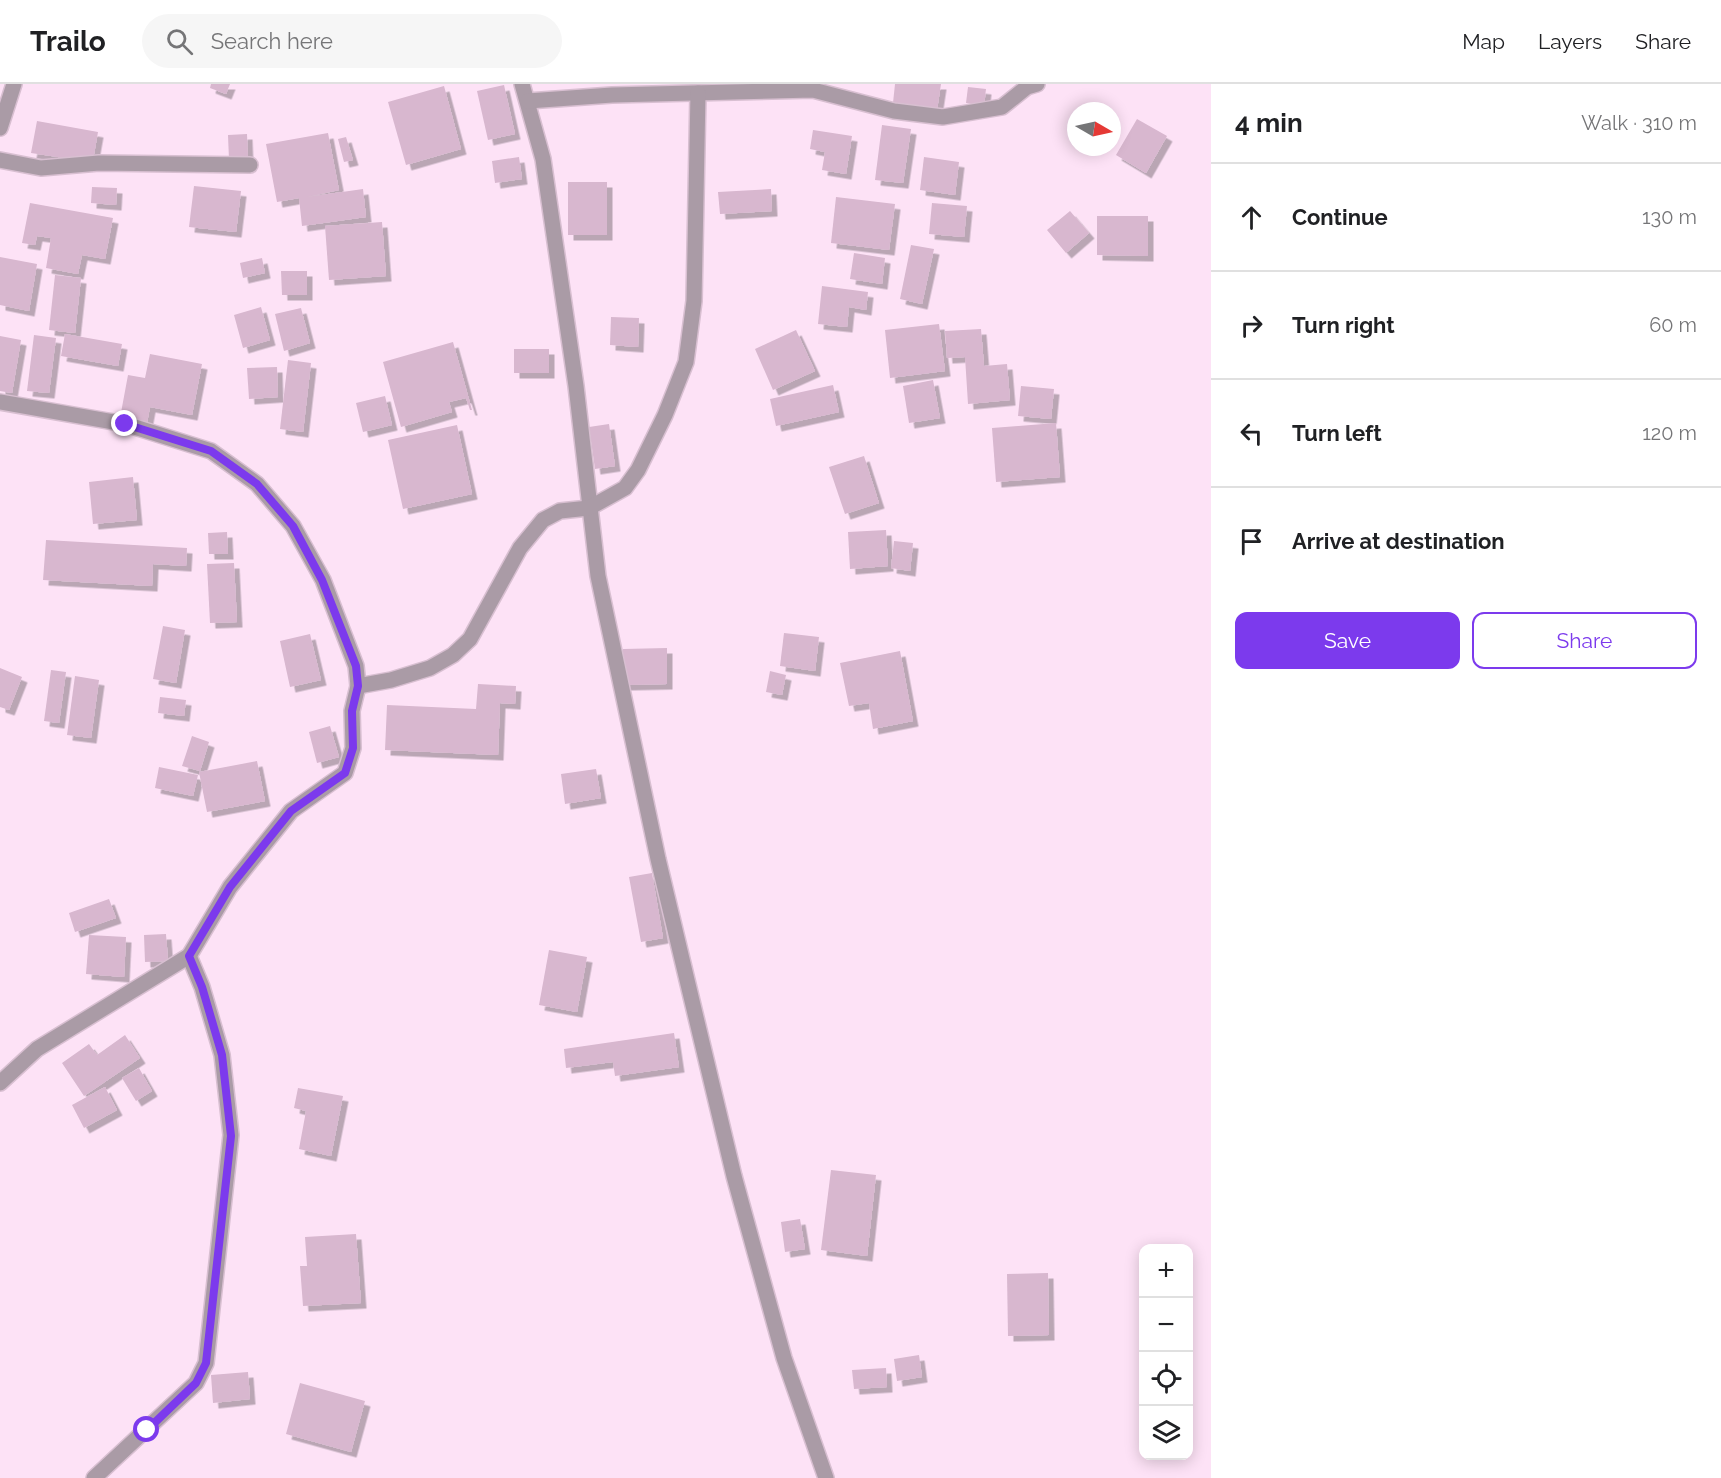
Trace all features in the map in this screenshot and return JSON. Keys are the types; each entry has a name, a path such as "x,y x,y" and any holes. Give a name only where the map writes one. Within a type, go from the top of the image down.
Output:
{"street":[{"path":"0,128 14,84"},
{"path":"522,84 546,182 576,387 598,576 658,859 732,1164 784,1358 826,1478"},
{"path":"528,101 612,94 813,90 894,111 943,117 1002,107 1027,87 1037,84"},
{"path":"358,686 430,668 453,656 470,639 531,532 543,520 560,511 589,508 625,488 638,470 665,415 686,362 694,301 698,93"},
{"path":"0,160 41,168 99,163 250,165"},
{"path":"0,402 125,424 200,447 211,451 257,484 293,526 322,580 356,666 358,686 352,711 353,748 345,773 291,811 230,887 189,956 37,1048 0,1083"},
{"path":"94,1478 196,1383 206,1363 231,1136 222,1055 202,987 189,956"}],"building":[{"path":"211,84 230,84 226,94 210,88"},
{"path":"895,84 941,84 937,110 893,103"},
{"path":"504,85 515,134 488,140 477,91"},
{"path":"444,86 461,149 406,165 388,102"},
{"path":"968,87 986,89 984,106 966,103"},
{"path":"1137,119 1167,136 1146,173 1118,156 1121,156 1121,146"},
{"path":"37,121 98,132 93,160 31,153"},
{"path":"882,125 911,129 903,183 875,180"},
{"path":"813,130 852,136 846,174 822,170 825,152 810,149"},
{"path":"328,133 339,190 307,197 363,189 366,217 302,226 299,198 277,202 266,144"},
{"path":"247,134 248,159 229,160 228,135"},
{"path":"346,137 353,160 344,162 338,139"},
{"path":"519,157 522,179 495,183 492,161"},
{"path":"924,157 959,162 955,195 920,190"},
{"path":"568,182 607,182 607,235 568,235"},
{"path":"194,186 241,191 236,232 189,227"},
{"path":"92,187 117,188 116,205 91,203"},
{"path":"771,189 772,211 720,214 718,192"},
{"path":"836,197 895,204 889,250 831,243"},
{"path":"30,203 113,218 105,259 82,255 78,274 46,268 51,238 37,236 35,245 22,243"},
{"path":"932,203 967,206 964,237 929,234"},
{"path":"1070,211 1089,233 1066,253 1047,230"},
{"path":"1097,216 1148,216 1148,256 1097,255"},
{"path":"382,222 386,276 329,280 325,226"},
{"path":"911,245 934,249 922,304 900,299"},
{"path":"854,253 885,258 882,284 850,279"},
{"path":"0,257 37,264 29,311 0,305"},
{"path":"262,258 265,273 243,278 240,263"},
{"path":"281,271 307,271 307,295 282,295"},
{"path":"55,275 81,278 75,333 49,330"},
{"path":"822,286 868,292 866,310 849,307 847,327 818,324"},
{"path":"261,307 270,340 243,348 234,315"},
{"path":"301,308 310,343 284,351 275,314"},
{"path":"611,317 639,318 638,347 610,345"},
{"path":"939,324 945,371 890,378 885,330"},
{"path":"981,329 984,366 1007,364 1010,400 968,404 965,357 947,358 945,331"},
{"path":"796,330 815,371 773,390 755,349"},
{"path":"65,334 122,344 118,366 61,356"},
{"path":"34,335 56,338 49,393 27,391"},
{"path":"0,336 21,340 12,393 0,391"},
{"path":"453,342 472,410 466,398 449,402 452,412 401,427 383,362"},
{"path":"514,349 549,349 549,373 514,373"},
{"path":"150,354 202,364 192,415 150,407 147,423 120,418 128,375 145,378"},
{"path":"288,360 311,363 303,432 280,429"},
{"path":"277,367 278,397 249,399 247,368"},
{"path":"933,380 940,418 909,423 903,386"},
{"path":"833,385 839,412 776,426 770,399"},
{"path":"1021,386 1054,389 1051,419 1018,416"},
{"path":"385,396 392,425 363,432 356,403"},
{"path":"1056,423 1060,477 996,482 992,428"},
{"path":"609,424 615,466 595,469 589,427"},
{"path":"457,425 472,494 403,509 388,440"},
{"path":"864,456 879,503 845,514 829,467"},
{"path":"133,477 137,520 93,524 89,482"},
{"path":"886,530 888,566 850,569 848,532"},
{"path":"227,532 228,554 209,554 208,533"},
{"path":"46,540 187,548 186,566 153,564 152,586 43,580"},
{"path":"894,541 913,543 910,571 891,568"},
{"path":"234,563 237,622 210,623 207,564"},
{"path":"163,626 185,630 176,683 153,679"},
{"path":"784,633 819,637 815,671 780,666"},
{"path":"310,634 321,680 290,687 280,641"},
{"path":"667,648 667,684 623,685 623,649"},
{"path":"900,651 913,721 873,729 869,703 849,706 840,663"},
{"path":"0,668 22,677 9,710 0,707"},
{"path":"51,670 66,672 59,723 44,721"},
{"path":"770,671 786,675 782,695 766,692"},
{"path":"75,676 99,680 91,738 67,735"},
{"path":"478,684 516,686 515,704 500,703 498,755 385,750 387,705 476,709"},
{"path":"160,697 186,700 184,716 158,713"},
{"path":"330,726 339,757 317,763 309,732"},
{"path":"192,736 209,742 200,771 182,766"},
{"path":"257,761 265,801 207,812 199,772"},
{"path":"159,767 198,775 193,796 155,788"},
{"path":"596,769 601,798 565,804 561,774"},
{"path":"652,873 663,938 641,942 629,877"},
{"path":"109,899 116,918 75,932 69,913"},
{"path":"166,934 168,961 145,962 144,935"},
{"path":"89,935 126,937 124,977 86,974"},
{"path":"549,950 587,957 577,1012 539,1005"},
{"path":"674,1033 679,1067 615,1076 613,1062 566,1068 564,1049"},
{"path":"125,1035 140,1058 84,1096 62,1063 89,1044 97,1055"},
{"path":"139,1068 152,1091 136,1101 122,1078"},
{"path":"105,1087 117,1110 84,1128 72,1105"},
{"path":"298,1088 343,1096 331,1156 299,1149 306,1111 294,1108"},
{"path":"831,1170 876,1175 867,1256 821,1250"},
{"path":"800,1219 805,1249 785,1252 781,1222"},
{"path":"356,1234 361,1303 303,1306 300,1266 307,1266 305,1237"},
{"path":"1048,1273 1049,1335 1008,1336 1007,1274"},
{"path":"919,1355 922,1377 897,1381 894,1359"},
{"path":"886,1368 887,1387 854,1389 852,1370"},
{"path":"248,1372 250,1399 213,1403 211,1375"},
{"path":"300,1383 365,1401 351,1452 286,1434"}],"route":[{"path":"125,424 211,451 257,484 293,526 322,580 356,666 358,686 352,711 353,748 345,773 291,811 230,887 189,956 202,987 222,1055 231,1136 213,1324 206,1363 196,1383 147,1430"}]}
